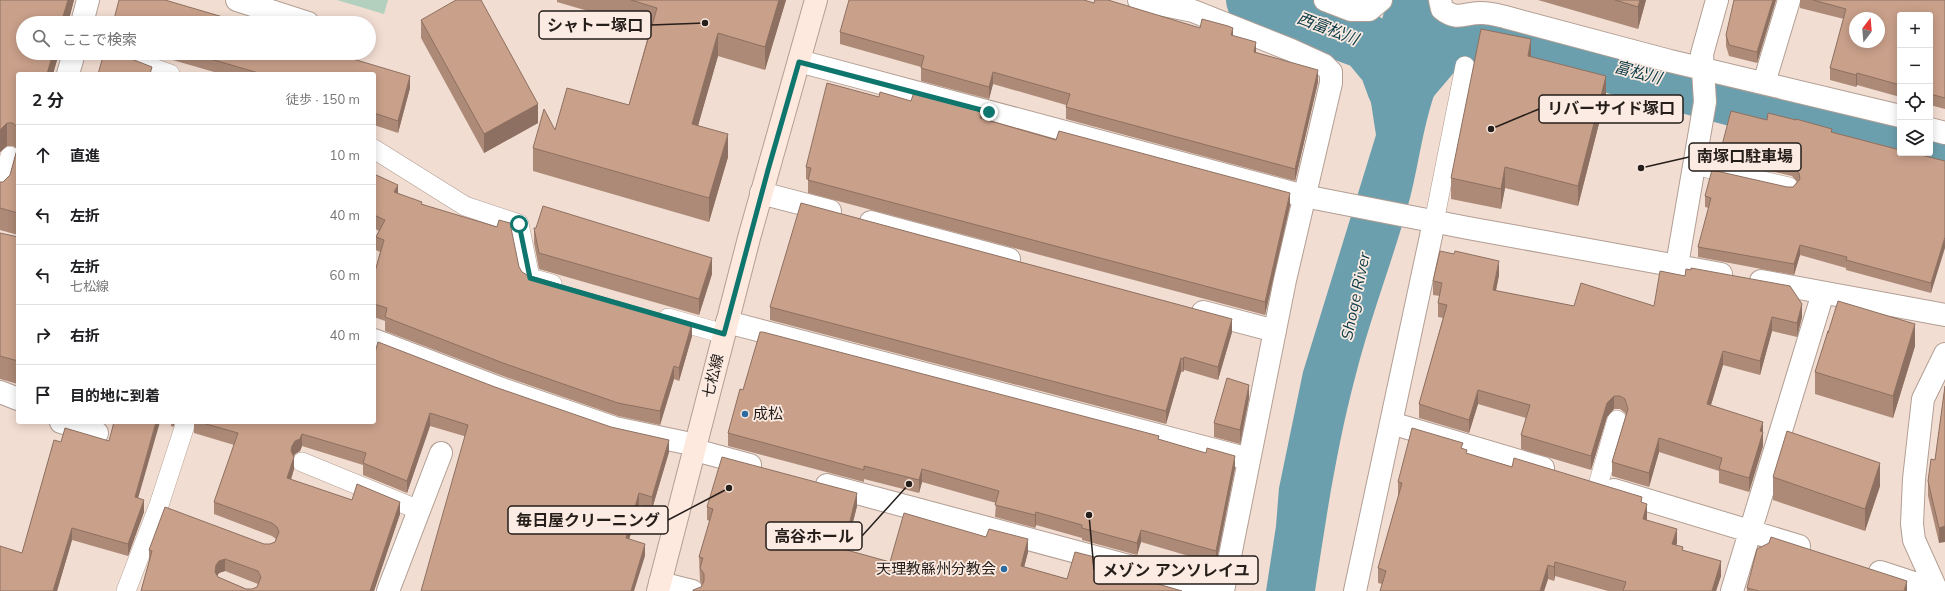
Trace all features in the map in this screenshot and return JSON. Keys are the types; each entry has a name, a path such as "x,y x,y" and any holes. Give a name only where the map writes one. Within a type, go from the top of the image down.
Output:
{"street":[{"path":"84,16 88,0"},
{"path":"237,0 286,16"},
{"name":"七松線","path":"659,587 761,193 816,0"},
{"path":"807,480 1222,591 1275,331 1314,198 1331,83 1331,72 1324,65 1291,50 1193,11 1139,0"},
{"path":"1325,0 1351,10 1369,10 1381,0"},
{"path":"1440,0 1442,9 1459,17 1481,13 1505,17 1670,61 1703,72 1764,83 1897,115"},
{"path":"1677,265 1705,102 1702,54 1717,0"},
{"path":"1764,83 1789,0"},
{"path":"69,72 72,60"},
{"path":"799,62 1314,198 1945,315"},
{"path":"1933,130 1945,133"},
{"path":"761,193 1026,264"},
{"path":"1355,591 1391,423 1427,220"},
{"path":"1732,591 1823,292"},
{"path":"1184,307 1275,331"},
{"path":"726,328 1249,459"},
{"path":"376,341 506,391 615,428 695,447 770,470"},
{"path":"1937,591 1914,540 1912,524 1914,479 1923,399 1945,354"},
{"path":"0,392 16,398"},
{"path":"1391,423 1750,530 1817,552"},
{"path":"68,424 97,433"},
{"path":"388,591 441,453"},
{"path":"1862,567 1937,591"},
{"path":"659,587 692,591"}],"lane":[{"path":"131,60 164,72"},
{"path":"1427,220 1465,66"},
{"path":"376,150 465,206 519,224 530,278 568,289"},
{"path":"0,194 10,156"},
{"path":"1694,165 1789,187"},
{"path":"650,312 726,328"},
{"path":"1598,485 1617,420"},
{"path":"126,591 166,508 186,424"},
{"path":"302,462 419,510"}],"green space":[{"path":"337,0 388,0 384,14"}],"water":[{"path":"1399,12 1428,18 1446,37 1457,53 1447,66 1432,101 1410,198 1356,374 1338,455 1315,591 1266,591 1276,526 1279,488 1303,372 1376,135 1368,83 1340,53 1348,23 1377,33"}],"building":[{"path":"0,0 68,0 63,16 16,16 16,60 51,60 48,72 16,72 16,126 13,123 7,123 0,130"},
{"path":"119,0 165,0 220,16 115,16"},
{"path":"456,0 481,0 538,104 484,134 421,20"},
{"path":"631,0 779,0 765,47 718,33 692,124 728,134 709,198 533,148 544,109 555,130 567,88 629,105 657,8"},
{"path":"849,0 1084,0 1094,3 1095,0 1108,0 1200,28 1202,19 1228,26 1233,28 1231,35 1256,42 1254,52 1318,70 1295,169 1066,107 1070,94 993,72 989,87 921,68 924,56 840,32"},
{"path":"1615,0 1640,0 1638,7"},
{"path":"1734,0 1773,0 1757,52 1729,45 1726,35"},
{"path":"1813,0 1945,0 1945,98 1933,95 1933,12 1897,12 1897,84 1857,73 1856,75 1830,68 1846,9"},
{"path":"1481,29 1531,39 1528,56 1606,76 1578,186 1505,167 1501,189 1451,178"},
{"path":"102,60 134,60 152,67 151,72 99,72"},
{"path":"214,60 356,60 410,76 398,121 376,114 376,72 255,72"},
{"path":"827,83 879,97 880,92 911,101 914,92 982,110 980,118 1056,140 1059,131 1290,193 1265,302 808,180 811,168 806,167"},
{"path":"1731,111 1767,120 1768,113 1796,119 1832,129 1831,132 1897,149 1897,156 1925,156 1945,161 1945,237 1931,283 1846,260 1847,257 1800,245 1794,264 1698,247 1711,198 1705,196 1712,170 1787,187 1793,187 1800,179 1799,173 1792,166 1721,149"},
{"path":"16,153 16,212 0,208 0,182 3,182 10,175"},
{"path":"376,175 398,185 394,192 422,202 421,204 497,227 499,220 510,223 519,267 522,272 527,275 692,323 679,368 674,366 660,411 618,403 503,363 385,317 387,308 376,305 376,268 384,240 376,237 385,220 376,216"},
{"path":"801,203 1232,319 1218,367 1184,357 1183,359 1181,358 1166,411 770,307"},
{"path":"543,206 712,258 699,299 539,253 534,228 536,228"},
{"path":"0,233 16,237 16,360 0,356"},
{"path":"1440,251 1454,254 1455,251 1499,261 1493,290 1574,306 1581,283 1654,306 1660,271 1685,276 1686,269 1691,270 1691,268 1790,286 1802,304 1797,323 1772,317 1760,361 1723,351 1707,404 1763,422 1760,431 1763,432 1749,478 1719,469 1722,458 1659,438 1649,473 1612,462 1628,409 1625,399 1620,396 1614,396 1607,403 1591,456 1521,435 1530,405 1478,390 1469,420 1419,404 1447,305 1438,303 1442,283 1433,281"},
{"path":"1838,301 1915,324 1893,396 1815,372"},
{"path":"760,332 1159,436 1158,439 1206,453 1207,448 1235,456 1216,551 1141,530 1137,543 1082,528 1082,525 1036,512 1035,515 995,505 999,491 922,469 919,480 864,466 864,470 728,433 740,389 743,390"},
{"path":"378,342 495,387 611,427 669,440 652,497 639,493 626,538 645,544 631,591 421,591 468,425 430,413 407,481 363,463 366,453 302,434 300,439 295,441 292,446 291,451 294,457 287,478 352,500 357,484 400,502 370,591 141,591 152,551 149,550 165,507 264,544 275,542 279,532 277,527 272,523 214,502 238,433 206,424 376,424 376,349","holes":["225,559 258,571 261,577 257,587 246,589 218,577 215,572 216,565 219,561"]},
{"path":"1227,378 1249,385 1240,430 1214,423"},
{"path":"1945,386 1945,526 1939,528 1928,481 1931,459 1935,460"},
{"path":"113,424 155,424 135,497 144,500 128,544 72,528 53,591 0,591 0,546 22,553 54,440 61,442 65,428 109,441"},
{"path":"1412,428 1463,443 1461,448 1467,450 1466,453 1512,467 1514,458 1642,497 1641,502 1647,504 1643,519 1677,529 1672,544 1683,547 1682,550 1721,561 1712,591 1623,591 1626,582 1555,562 1554,567 1548,565 1540,591 1380,591 1386,571 1378,568 1402,483 1398,482"},
{"path":"1787,431 1880,463 1865,509 1773,477"},
{"path":"722,457 857,493 843,549 890,562 904,513 986,537 989,529 1028,539 1021,566 1067,579 1075,552 1130,566 1127,575 1182,591 693,591 701,587 704,581 704,574 700,568 703,558 699,557 713,509 707,507"},
{"path":"1771,537 1907,581 1904,591 1759,591 1747,588 1757,549 1769,543"}],"waterway":[{"name":"西富松川","path":"1254,0 1367,42 1387,66 1395,88"},
{"name":"Shoge River","path":"1399,91 1406,39 1416,0"},
{"name":"富松川","path":"1398,95 1444,41 1485,34 1555,50 1897,142"},
{"name":"富松川","path":"1933,152 1945,155"}],"place":[{"name":"シャトー塚口","path":"705,23"},
{"name":"リバーサイド塚口","path":"1491,129"},
{"name":"南塚口駐車場","path":"1641,168"},
{"name":"成松","path":"745,414"},
{"name":"高谷ホール","path":"909,484"},
{"name":"毎日屋クリーニング","path":"729,488"},
{"name":"メゾン アンソレイユ","path":"1089,515"},
{"name":"天理教緜州分教会","path":"1004,569"}],"route":[{"path":"519,224 530,278 724,334 749,238 799,62 989,112"}]}
